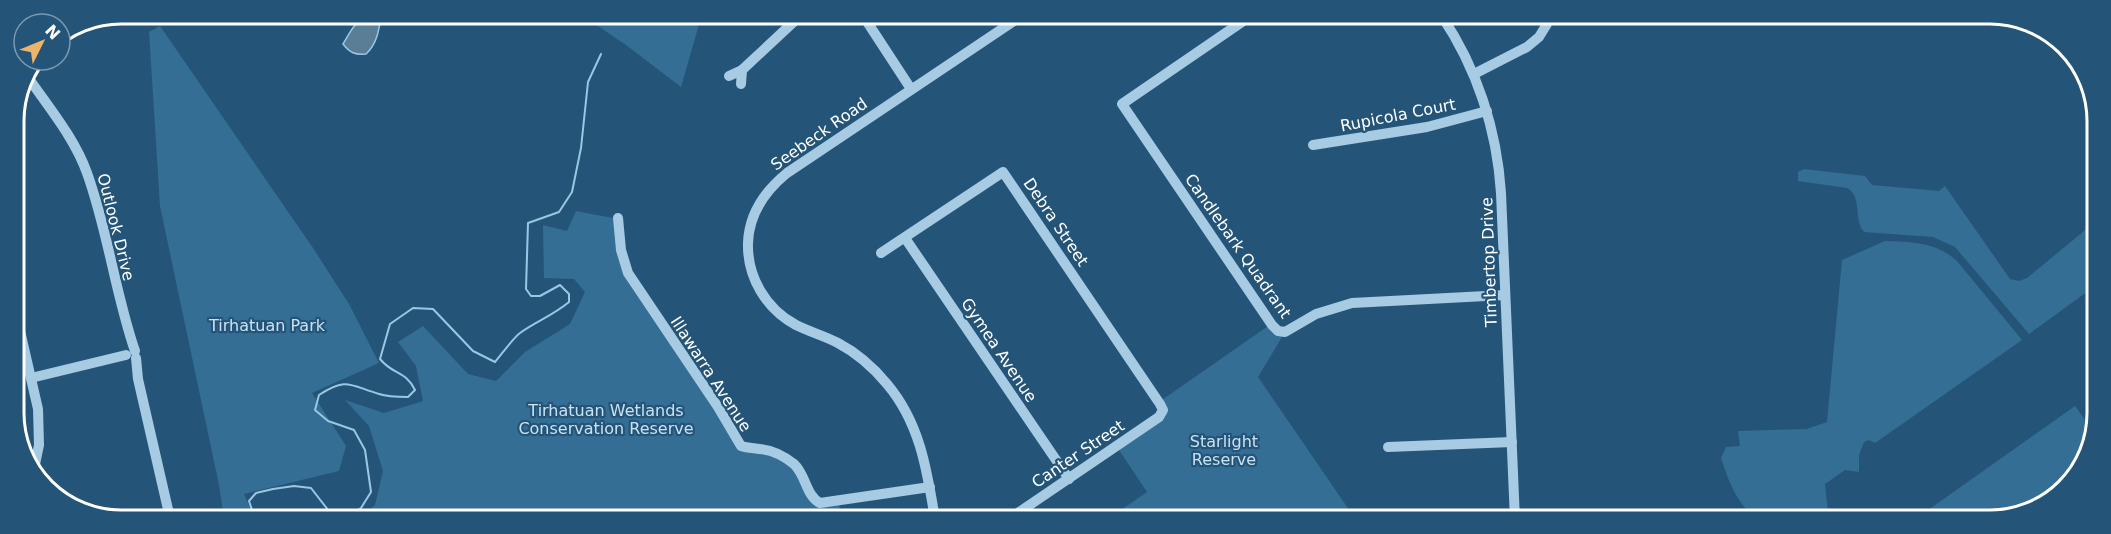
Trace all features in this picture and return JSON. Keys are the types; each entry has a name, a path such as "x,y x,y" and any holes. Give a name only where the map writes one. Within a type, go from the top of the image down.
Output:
{"street":[{"path":"729,76 742,70 791,24"},
{"path":"869,24 911,89"},
{"name":"Seebeck Road","path":"934,510 918,435 903,405 871,367 851,351 832,340 794,324 775,310 754,281 748,251 748,236 753,217 764,195 774,184 794,168 1009,24"},
{"name":"Candlebark Quadrant","path":"1238,24 1118,103 1272,325 1278,331 1286,331 1316,314 1352,303 1505,295"},
{"name":"Timbertop Drive","path":"1446,24 1474,74 1496,148 1500,174 1515,510"},
{"path":"1474,74 1527,47 1539,37 1547,24"},
{"path":"741,84 742,70"},
{"name":"Outlook Drive","path":"32,83 71,140 87,171 126,326 130,356 138,378 168,510"},
{"name":"Rupicola Court","path":"1313,145 1418,129 1486,111"},
{"name":"Debra Street","path":"881,253 1003,172 1160,404 1162,412"},
{"name":"Illawarra Avenue","path":"618,218 621,250 628,273 718,407 741,446 767,450 784,457 799,469 812,497 820,503 930,487"},
{"name":"Gymea Avenue","path":"905,238 1069,478"},
{"path":"24,350 38,409 39,445 36,460"},
{"path":"31,378 130,356"},
{"name":"Canter Street","path":"1024,510 1160,417 1162,412"},
{"path":"1388,447 1512,442"}],"green space":[{"path":"595,24 699,24 681,87"},
{"name":"Tirhatuan Park","path":"160,26 313,248 349,304 379,363 312,393 346,446 339,471 244,494 251,510 223,510 160,206 149,32"},
{"path":"1804,169 1865,176 1872,185 1939,191 1945,186 2010,279 2019,281 2027,278 2087,229 2087,292 2029,334 1955,247 1933,237 1864,232 1859,221 1857,202 1852,192 1847,188 1798,181 1798,172"},
{"name":"Tirhatuan Wetlands Conservation Reserve","path":"576,211 613,218 623,259 736,441 785,457 812,497 839,502 840,510 369,510 375,505 383,471 369,426 345,400 384,413 423,401 416,366 398,342 423,326 468,374 496,381 525,352 570,324 585,292 574,279 544,278 543,225 567,231"},
{"path":"1885,241 1923,244 1941,250 1957,261 2022,340 1875,443 1869,440 1864,442 1859,455 1859,472 1845,470 1825,484 1828,510 1747,510 1731,484 1721,458 1726,447 1740,446 1738,431 1807,429 1827,422 1842,260"},
{"name":"Starlight Reserve","path":"1271,324 1285,332 1258,377 1349,510 1121,510 1147,492 1117,447 1159,417 1159,402"},
{"path":"2075,406 2086,422 2082,444 2074,461 2054,486 2038,497 2027,503 1996,510 1928,510"}],"shaded area":[{"path":"356,24 380,24 375,41 366,54 353,53 343,44"}],"waterway":[{"path":"358,510 371,492 365,450 354,430 328,421 315,410 319,395 336,386 349,384 382,395 408,397 415,390 408,379 380,359 390,324 413,308 433,309 473,351 495,362 520,333 569,302 569,294 560,285 540,296 531,296 526,289 528,223 559,212 572,192 581,148 588,82 601,54"},
{"path":"252,510 249,501 256,493 294,486 311,488 328,510"}]}
